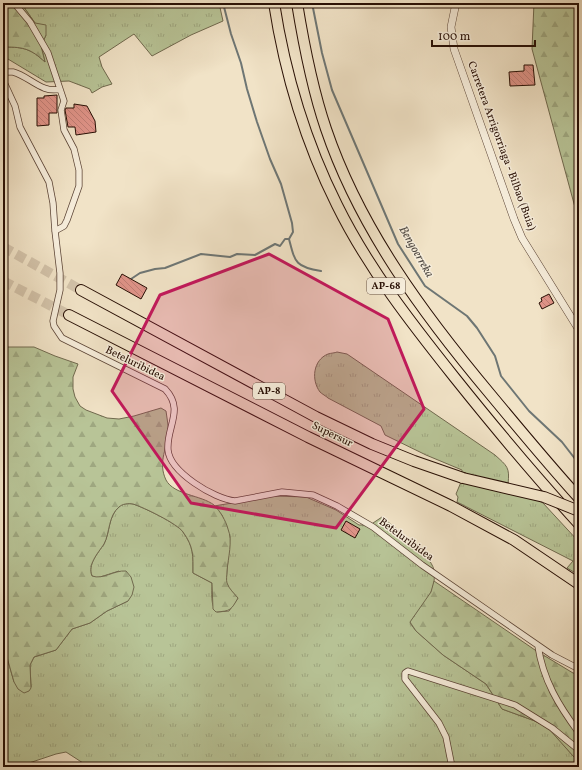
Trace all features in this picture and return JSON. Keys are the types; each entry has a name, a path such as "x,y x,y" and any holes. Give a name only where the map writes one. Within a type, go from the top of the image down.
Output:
{"highway":[{"name":"AP-68","path":"274,3 285,62 304,130 325,181 353,235 396,301 443,362 505,439 579,524"},
{"name":"AP-68","path":"297,3 310,76 326,130 353,195 374,233 408,287 450,344 520,430 579,498"},
{"name":"Supersur","path":"81,290 316,417 372,444 462,478 544,497 579,511"},
{"name":"Supersur","path":"69,314 294,430 451,506 514,540 579,584"}],"street":[{"path":"14,3 30,22 48,53 64,101 61,110 64,130 74,149 79,170 79,186 67,220 64,226 54,231"},
{"name":"Carretera Arrigorriaga - Bilbao (Buia)","path":"456,3 452,27 454,49 514,219 522,238 579,330"},
{"path":"3,72 13,72 42,87 56,90 60,89"},
{"name":"Beteluribidea","path":"3,80 15,106 20,127 49,182 53,203 54,231 60,273 60,290 53,321 57,333 62,338 165,389 174,403 175,415 168,442 168,451 171,459 180,470 195,485 227,500 282,492 313,495 337,506 373,527 422,565 538,646 579,669"},
{"path":"538,646 541,663 552,691 579,733"},
{"path":"452,767 446,737 439,723 405,679 405,673 408,671 515,705 552,728 579,750"}],"highlighted area":[{"path":"269,254 388,319 424,409 336,528 191,503 112,391 160,295"}],"green space":[{"path":"3,3 21,3 35,23 46,25 46,35 41,46 45,62 36,54 27,50 5,47 3,44"},
{"path":"21,3 219,3 223,21 191,35 152,56 134,34 99,57 102,67 112,84 102,87 92,93 90,89 69,81 46,82 3,56 3,44 5,47 27,50 36,54 45,62 41,46 46,35 35,23"},
{"path":"534,3 579,3 579,222 532,49"},
{"path":"3,347 34,347 78,364 73,377 73,389 80,406 86,410 107,418 119,419 161,408 166,411 168,432 163,457 163,468 166,480 175,489 214,505 227,526 230,544 227,582 230,589 238,598 230,609 216,612 213,609 212,583 193,573 193,557 191,547 187,537 180,529 168,520 133,504 123,504 115,511 113,515 106,540 92,563 91,572 92,576 100,577 126,571 131,577 134,587 132,595 128,601 107,611 90,623 72,629 56,650 34,657 30,665 31,688 29,691 24,693 18,689 14,682 3,643"},
{"path":"337,352 347,354 495,455 507,467 508,484 543,503 579,542 579,575 567,568 573,561 457,502 458,497 456,494 461,482 462,470 426,455 385,435 381,426 328,398 320,392 315,382 315,371 317,365 323,357"},
{"path":"274,496 306,497 336,510 359,525 370,525 382,517 412,542 431,563 434,570 434,581 429,596 410,623 416,631 443,655 486,684 502,709 535,721 549,728 574,757 579,760 579,767 85,767 83,763 66,752 17,767 3,767 3,643 14,682 31,687 30,665 34,657 56,650 72,629 90,623 107,611 128,601 119,571 97,578 92,576 91,572 92,563 106,540 111,520 115,511 119,507 122,505 133,504 168,520 183,532 191,547 193,557 193,573 212,583 212,602 217,612 229,611 238,598 230,590 226,582 230,537 222,515 214,506"},
{"path":"434,581 535,650 573,673 579,674 579,760 574,757 548,728 535,721 502,709 486,684 443,655 416,631 410,622 431,592"}],"building":[{"path":"524,65 533,65 535,85 510,86 509,72 524,71"},
{"path":"57,95 57,113 49,113 49,125 37,126 37,98"},
{"path":"74,104 87,106 95,121 96,132 76,135 75,127 68,127 65,110 66,108 74,108"},
{"path":"122,274 147,288 141,299 116,285"},
{"path":"549,294 554,303 542,309 539,303 542,301 541,298"},
{"path":"346,521 360,529 355,538 341,530"}],"waterway":[{"path":"223,3 257,122 270,159 281,184 292,223 293,232 289,239 293,253 301,265 306,268 321,271"},
{"name":"Bengoerreka","path":"312,3 322,53 332,90 398,244 425,286 467,316 477,328 495,356 501,376 529,411 562,442 579,464"},
{"path":"131,279 140,273 165,268 201,254 230,257 237,254 255,255 275,244 280,246 285,239 289,239"}],"tunnel":[{"path":"3,247 81,290"},
{"path":"3,281 69,315"}]}
